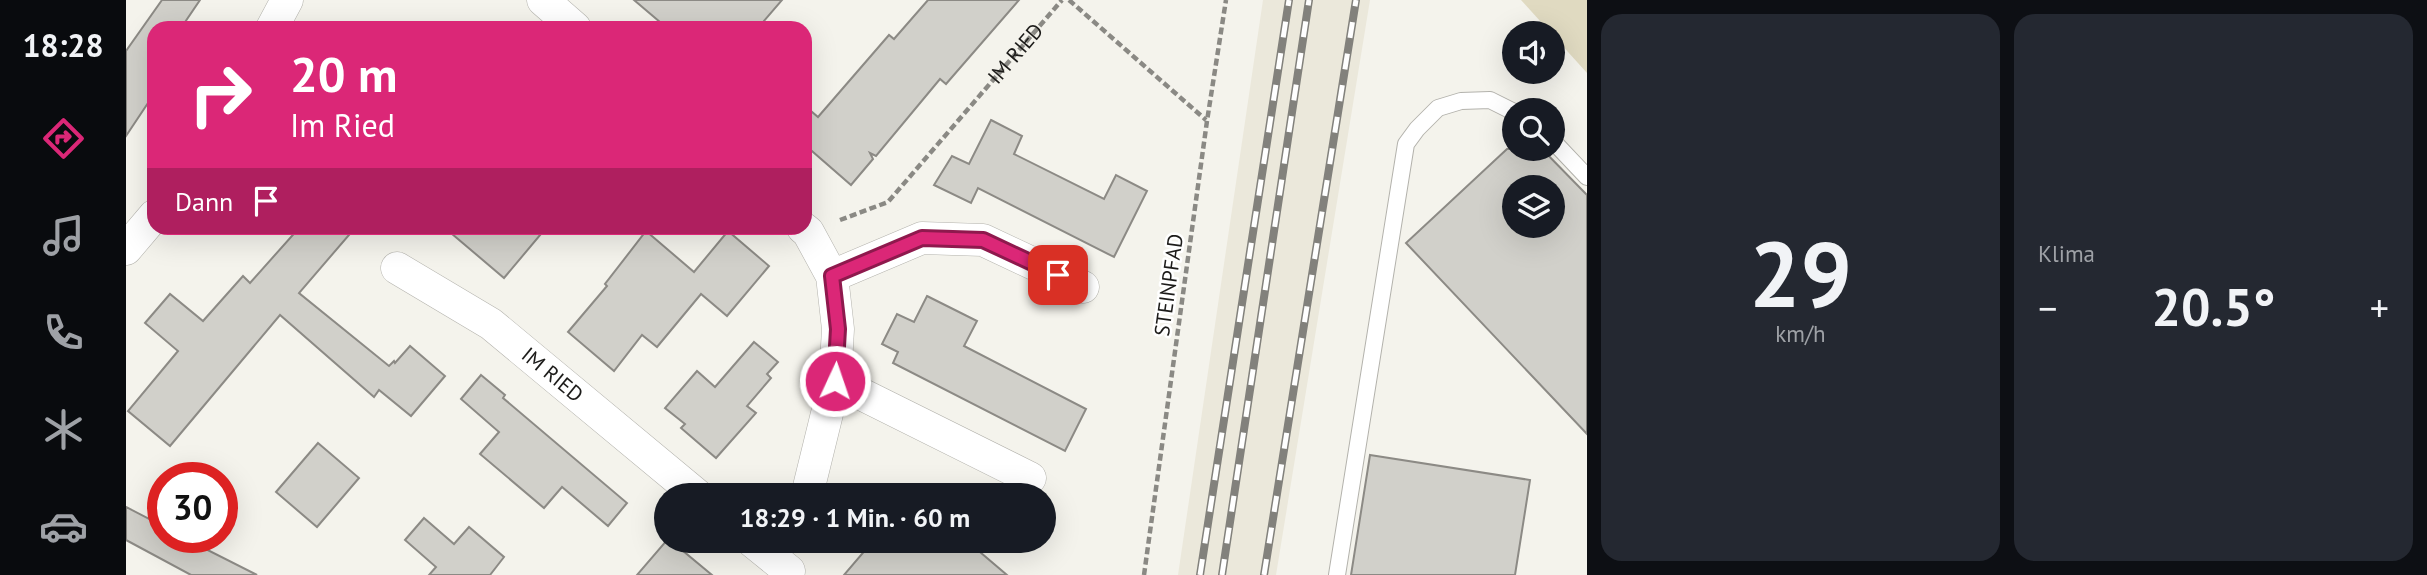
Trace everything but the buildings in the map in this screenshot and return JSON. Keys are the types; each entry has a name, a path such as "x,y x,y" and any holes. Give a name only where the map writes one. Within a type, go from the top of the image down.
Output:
{"street":[{"path":"276,21 287,0"},
{"path":"542,0 567,21"},
{"path":"126,248 147,224"},
{"path":"808,235 832,276 838,329 835,381 810,483"},
{"path":"832,276 922,238 983,240 1083,287"},
{"name":"IM RIED","path":"397,268 491,324 683,483"},
{"path":"835,381 1030,478"},
{"path":"766,553 788,573 793,553"}],"lane":[{"path":"1337,575 1406,144 1438,108 1461,101 1490,100 1502,106"},
{"path":"1565,154 1587,177"}],"path":[{"name":"IM RIED","path":"812,228 888,202 1062,0"},
{"path":"1069,0 1207,121"},
{"name":"STEINPFAD","path":"1144,575 1226,0"}],"shaded area":[{"path":"1263,0 1370,0 1276,575 1178,575"},
{"path":"1521,0 1587,0 1587,73 1565,49 1565,21 1540,21"}],"railway":[{"path":"1200,575 1289,0"},
{"path":"1222,575 1309,0"},
{"path":"1264,575 1356,0"}],"route":[{"path":"835,381 838,329 832,276 922,238 983,240 1058,275"}]}
